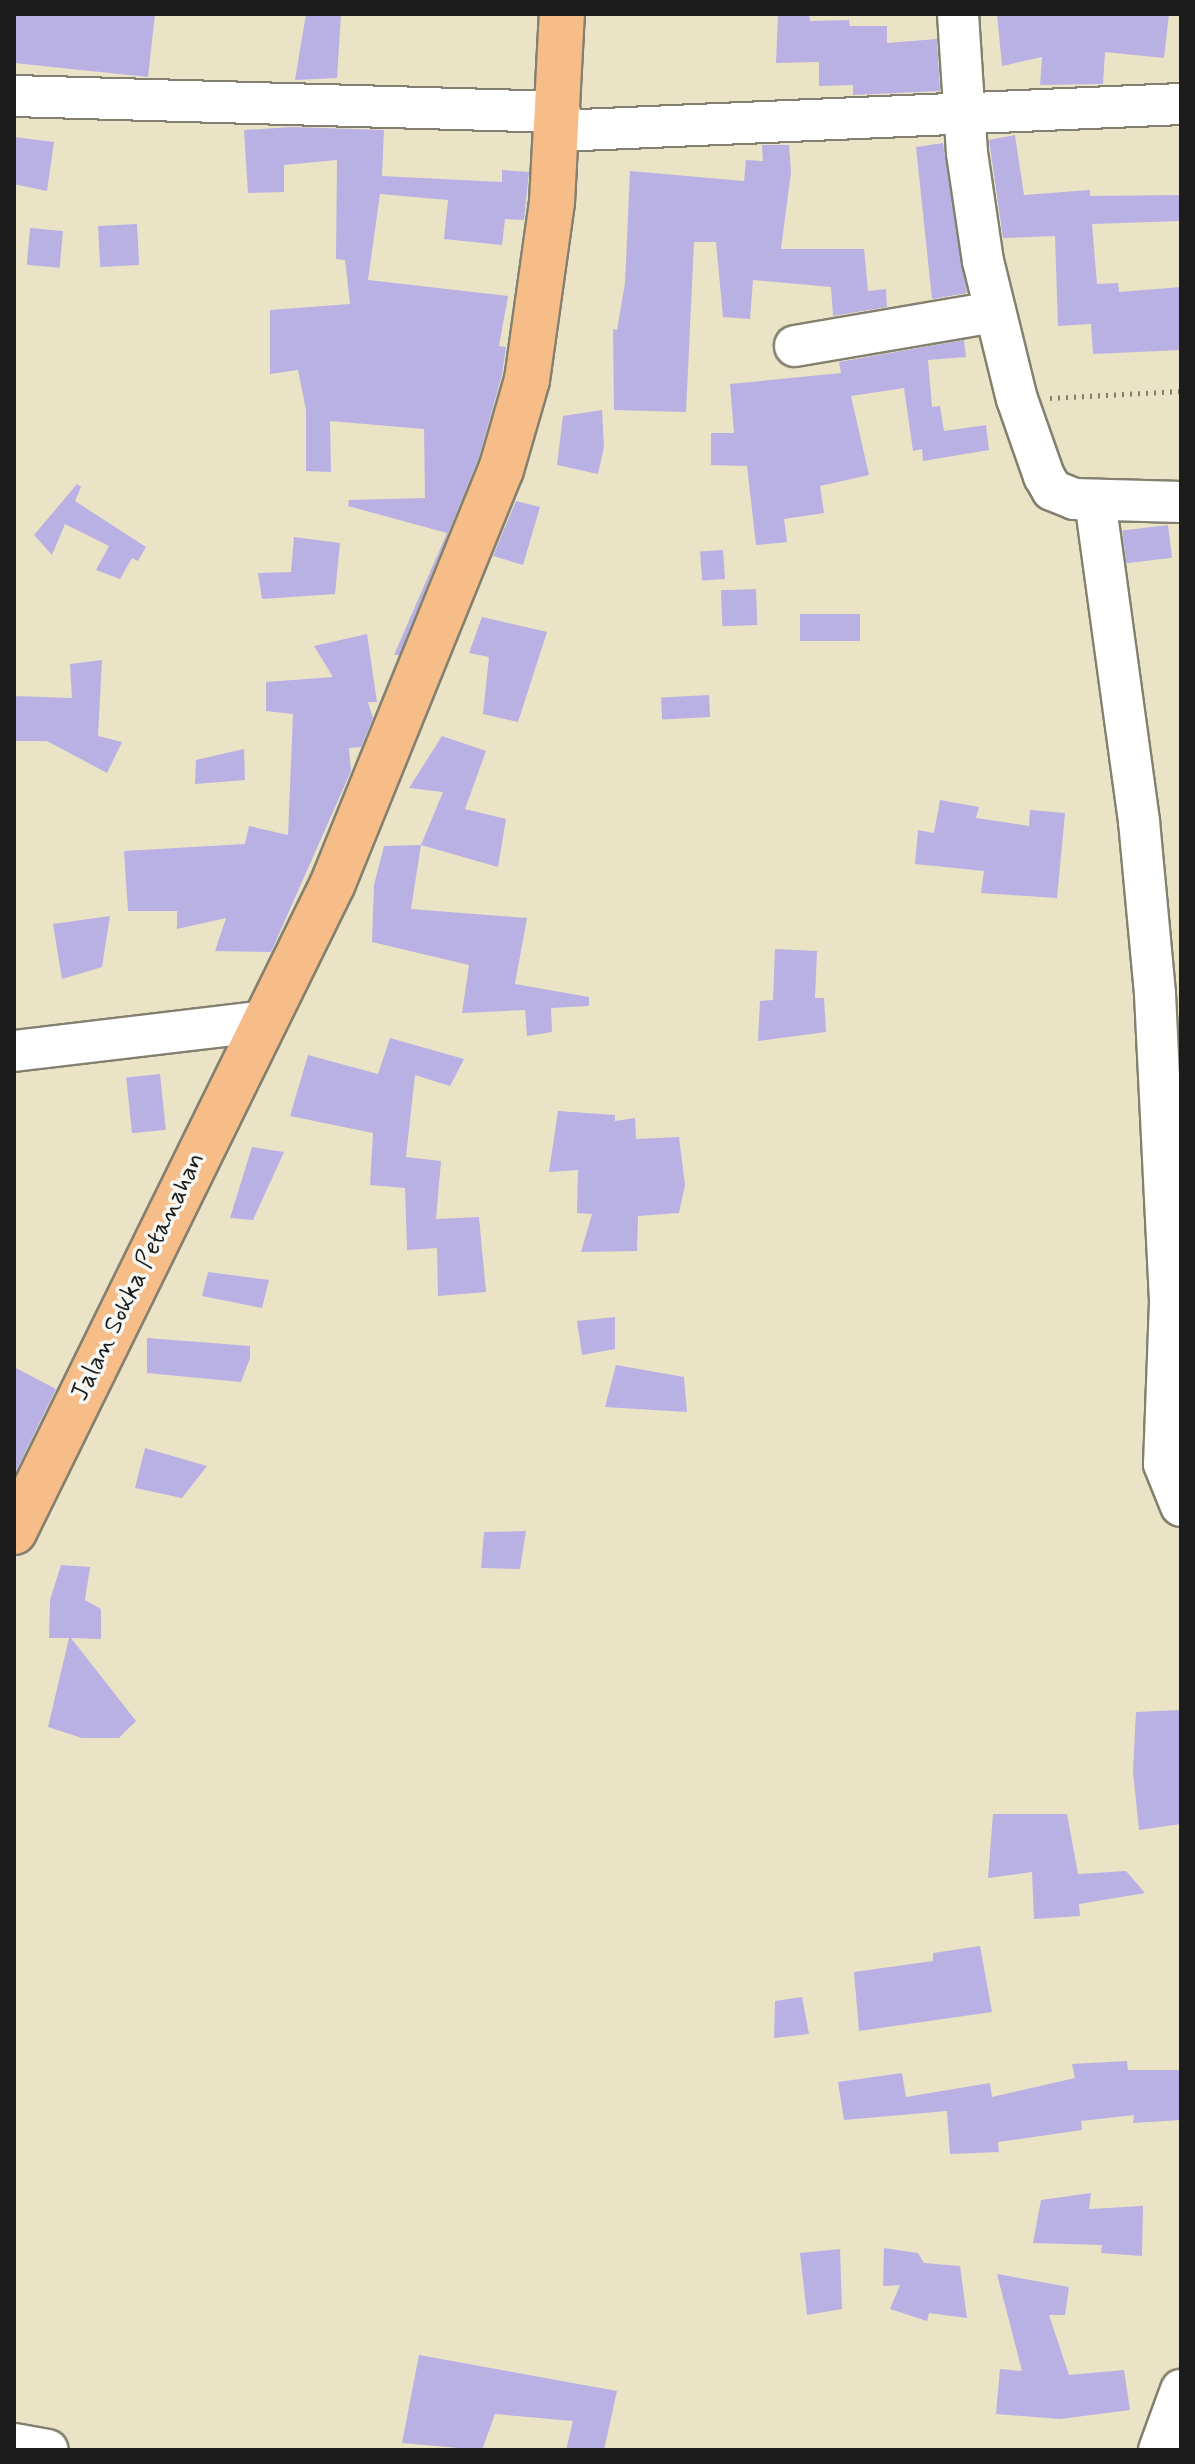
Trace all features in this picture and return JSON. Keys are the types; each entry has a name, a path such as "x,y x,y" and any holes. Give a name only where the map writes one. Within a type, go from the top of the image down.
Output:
{"main road":[{"name":"Jalan Sokka Petanahan","path":"14,1532 333,883 435,638 516,424 527,380 559,122 562,14"}],"street":[{"path":"958,14 966,112 993,312 1017,399 1052,490 1061,497 1181,502"},
{"path":"14,96 559,122 1181,104"},
{"path":"795,346 993,312"},
{"path":"1095,500 1139,821 1155,994 1170,1302 1164,1464 1181,1506"},
{"path":"14,1051 264,1021"},
{"path":"1159,2450 1181,2390"},
{"path":"14,2444 47,2450"}],"path":[{"path":"1017,399 1181,391"}],"building":[{"path":"14,14 155,14 148,77 14,63"},
{"path":"306,14 341,14 337,78 295,80"},
{"path":"778,14 809,14 810,21 849,20 850,26 887,26 887,43 937,39 940,91 853,95 853,85 819,86 819,62 776,63"},
{"path":"997,14 1169,14 1164,58 1105,52 1103,84 1040,85 1042,57 1002,66"},
{"path":"292,127 384,130 382,176 502,182 502,170 529,172 524,220 505,219 502,245 444,239 448,200 380,194 368,280 508,296 499,346 506,347 502,375 479,457 399,655 394,655 447,533 348,506 349,500 425,498 424,429 330,421 331,472 306,471 306,410 298,370 270,374 270,310 350,304 345,260 336,259 337,160 284,165 284,192 248,193 244,130"},
{"path":"1015,135 1024,195 1090,190 1090,196 1181,195 1181,221 1092,224 1097,284 1118,283 1119,292 1181,287 1181,350 1093,354 1091,324 1058,326 1055,236 1003,238 989,140"},
{"path":"14,137 54,142 47,191 14,184"},
{"path":"943,143 967,293 932,299 916,147"},
{"path":"762,145 789,145 791,172 781,249 864,249 868,291 886,289 887,307 833,316 831,287 753,280 750,319 723,317 716,242 694,242 686,412 614,410 613,329 617,330 625,283 630,171 744,181 746,160 763,161"},
{"path":"137,224 139,265 100,267 98,226"},
{"path":"30,228 63,231 60,268 27,265"},
{"path":"964,340 966,357 928,360 932,407 940,406 944,431 986,425 989,450 923,461 922,449 913,451 904,388 851,396 869,475 820,486 824,513 784,519 787,542 756,545 747,466 711,465 711,433 734,433 730,384 841,373 839,362"},
{"path":"602,410 604,447 598,474 557,465 563,416"},
{"path":"77,484 81,487 75,501 146,547 138,561 132,558 120,579 96,570 109,546 65,524 52,555 34,535"},
{"path":"516,501 540,507 523,565 493,556"},
{"path":"1168,525 1172,558 1126,563 1122,531"},
{"path":"294,537 340,543 335,594 262,599 258,573 291,572"},
{"path":"723,550 725,579 702,581 700,552"},
{"path":"756,589 757,625 722,626 721,590"},
{"path":"800,614 860,614 860,641 800,641"},
{"path":"482,617 547,632 518,722 483,714 489,657 469,653"},
{"path":"367,634 377,702 368,702 373,718 361,747 349,748 351,771 271,952 215,951 226,918 177,929 177,911 128,911 124,851 245,844 249,826 288,835 293,714 266,711 266,682 333,677 314,646"},
{"path":"102,660 98,736 122,742 107,773 47,741 14,741 14,696 72,698 70,664"},
{"path":"709,695 710,717 662,719 661,698"},
{"path":"442,736 486,751 465,809 506,819 498,867 421,845 443,792 409,788"},
{"path":"244,749 245,780 195,784 196,760"},
{"path":"940,800 979,807 976,818 1029,826 1030,810 1065,813 1057,898 981,893 984,871 915,864 918,830 934,833"},
{"path":"421,845 411,909 527,918 515,984 589,997 589,1006 551,1008 552,1032 527,1036 525,1010 462,1013 469,965 372,942 374,885 384,846"},
{"path":"110,916 102,967 62,979 53,924"},
{"path":"775,949 817,951 815,998 824,998 826,1032 758,1041 760,1001 773,1000"},
{"path":"390,1038 464,1059 450,1086 415,1075 406,1157 441,1161 436,1219 479,1217 486,1292 438,1296 437,1248 407,1250 405,1188 370,1185 373,1133 290,1116 308,1055 378,1074"},
{"path":"160,1074 166,1130 132,1133 126,1078"},
{"path":"558,1111 615,1115 615,1121 635,1118 636,1139 679,1137 685,1185 679,1213 638,1216 637,1251 581,1252 592,1214 577,1213 578,1170 549,1172"},
{"path":"252,1147 284,1152 253,1220 230,1218"},
{"path":"208,1272 269,1280 262,1308 202,1296"},
{"path":"615,1317 615,1349 582,1355 577,1321"},
{"path":"147,1338 250,1346 250,1358 241,1382 147,1373"},
{"path":"616,1365 684,1377 687,1412 605,1407"},
{"path":"14,1367 56,1389 14,1475"},
{"path":"145,1448 207,1466 182,1498 135,1488"},
{"path":"526,1531 520,1569 481,1568 484,1532"},
{"path":"61,1565 90,1567 85,1600 101,1609 101,1639 71,1638 136,1721 119,1738 82,1738 48,1727 69,1638 49,1638 50,1600"},
{"path":"1181,1710 1181,1824 1139,1830 1133,1771 1136,1712"},
{"path":"993,1814 1067,1814 1078,1874 1126,1871 1145,1893 1079,1904 1080,1916 1034,1919 1032,1872 988,1878"},
{"path":"980,1946 992,2012 859,2031 854,1972 933,1961 933,1953"},
{"path":"802,1997 809,2034 774,2038 775,2001"},
{"path":"1127,2061 1128,2070 1181,2070 1181,2120 1133,2123 1134,2115 1081,2121 1082,2130 998,2142 999,2152 950,2154 947,2111 844,2120 838,2082 902,2073 906,2097 990,2083 992,2097 1075,2078 1072,2064"},
{"path":"1091,2193 1089,2209 1143,2206 1142,2256 1101,2253 1102,2245 1033,2243 1041,2200"},
{"path":"884,2248 918,2253 924,2263 960,2266 967,2318 929,2313 927,2321 890,2309 900,2285 883,2286"},
{"path":"840,2249 842,2309 807,2315 800,2253"},
{"path":"997,2274 1069,2287 1065,2315 1049,2315 1069,2375 1124,2370 1130,2410 1060,2419 996,2414 1000,2369 1022,2371"},
{"path":"419,2355 617,2391 604,2450 566,2450 573,2421 495,2414 482,2450 402,2443"}]}
